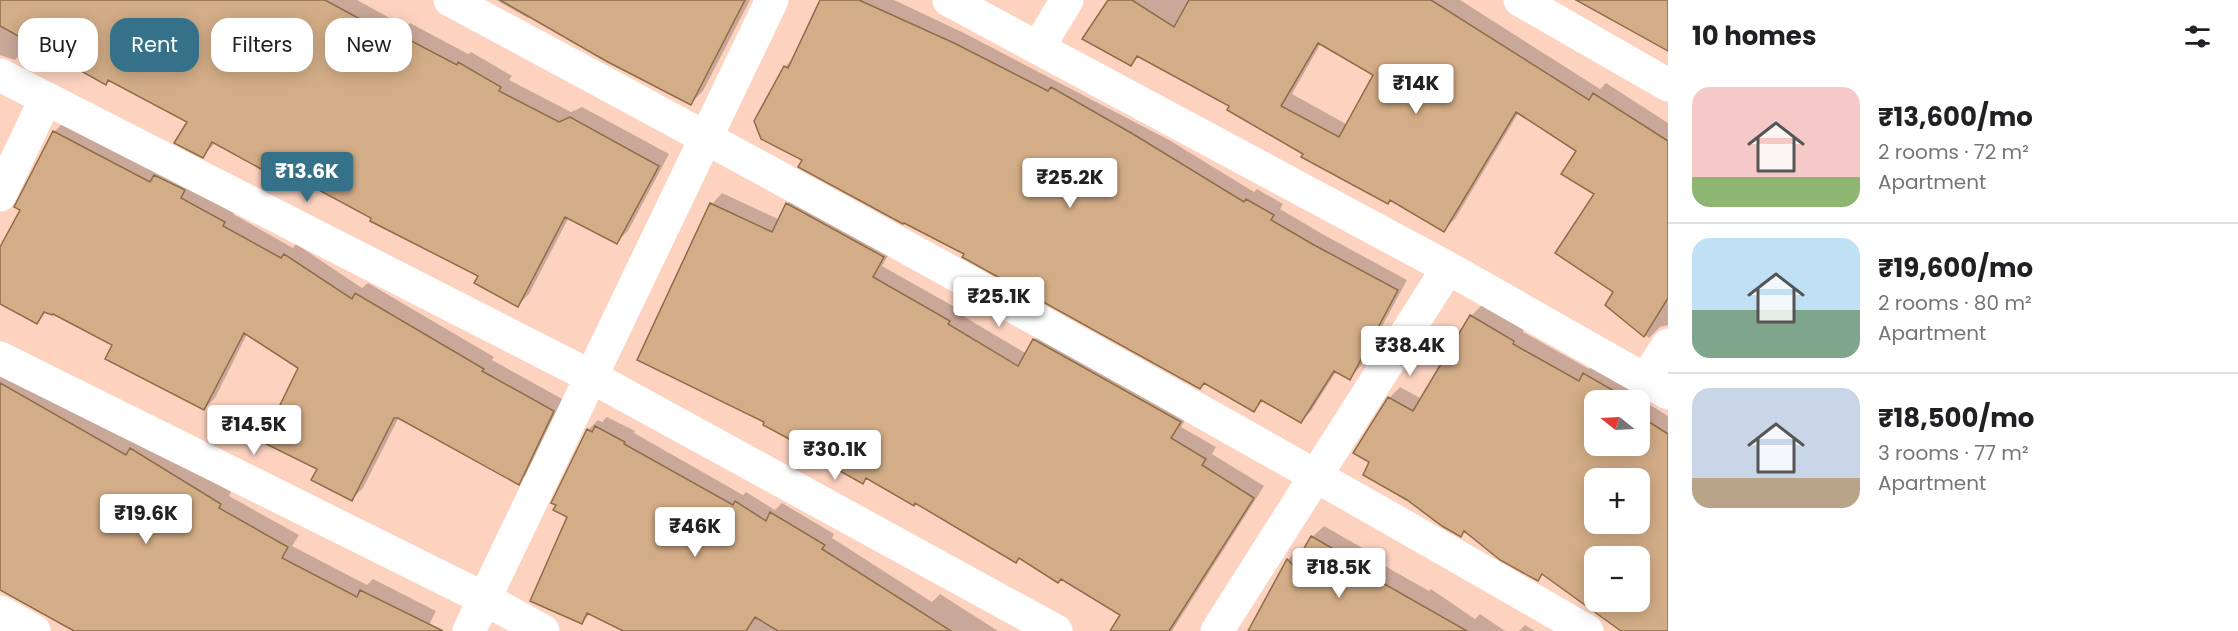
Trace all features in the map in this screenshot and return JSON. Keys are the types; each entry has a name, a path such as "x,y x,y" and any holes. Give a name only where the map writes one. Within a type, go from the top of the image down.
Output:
{"street":[{"path":"450,0 706,137 1318,476 1587,631"},
{"path":"469,631 772,0"},
{"path":"949,0 1448,268 1656,387 1668,345"},
{"path":"1038,48 1067,0"},
{"path":"1520,0 1668,84"},
{"path":"0,75 590,376 1056,631"},
{"path":"0,195 46,98"},
{"path":"1217,631 1318,476 1448,268"},
{"path":"0,358 484,599 543,631"},
{"path":"0,612 34,631"}],"building":[{"path":"0,0 325,0 358,18 325,18 325,72 412,72 412,41 457,65 458,62 501,87 499,91 559,122 570,117 659,166 617,244 565,217 518,307 474,283 478,276 370,221 371,218 265,161 261,169 212,142 203,158 174,143 187,122 108,80 106,85 83,72 98,72 98,18 18,18 18,36 0,26"},
{"path":"500,0 745,0 691,105 606,61"},
{"path":"820,0 859,0 954,43 1048,91 1051,87 1244,202 1246,199 1274,215 1271,220 1398,290 1350,380 1334,371 1301,423 1261,400 1254,412 1204,383 1200,389 962,257 964,254 798,167 802,160 761,139 754,121 784,66 788,68"},
{"path":"1108,0 1132,0 1174,27 1189,0 1431,0 1589,100 1593,93 1668,141 1668,298 1644,337 1605,305 1613,292 1555,253 1594,194 1561,174 1576,151 1516,112 1444,232 1390,200 1388,204 1301,157 1303,154 1227,110 1229,106 1137,56 1131,66 1082,39","holes":["1318,43 1373,75 1339,137 1281,106"]},
{"path":"1576,0 1668,0 1668,51"},
{"path":"53,131 150,182 154,175 185,190 181,198 225,222 223,226 281,258 284,254 352,299 355,293 484,369 482,371 554,411 519,485 398,418 394,418 352,501 311,480 317,469 262,442 298,368 244,333 204,410 105,359 112,345 53,314 44,312 37,324 0,304 0,247 20,210 14,207"},
{"path":"710,203 772,232 786,203 884,257 873,277 950,321 948,324 1018,366 1033,339 1181,422 1171,438 1206,459 1202,465 1254,498 1169,631 1110,631 1120,615 1061,579 1058,583 1019,558 1016,563 915,503 914,506 866,478 863,484 815,457 817,454 763,425 764,422 637,360"},
{"path":"1470,315 1514,341 1513,344 1579,381 1583,373 1612,390 1584,390 1584,456 1650,456 1650,422 1668,434 1668,631 1621,631 1595,612 1650,612 1650,546 1584,546 1584,604 1542,574 1538,581 1500,560 1464,531 1461,537 1407,500 1363,475 1369,462 1353,453 1388,397 1413,411"},
{"path":"0,383 126,455 130,448 221,504 219,508 288,547 282,558 357,597 360,590 443,631 74,631 0,590"},
{"path":"595,426 733,505 735,501 766,521 770,512 825,545 822,549 951,631 778,631 755,617 746,631 623,631 587,613 582,624 530,601 567,517 553,510 556,505 551,503 587,429 592,432"},
{"path":"1311,536 1361,565 1358,569 1467,631 1248,631 1287,559 1294,566"}]}
